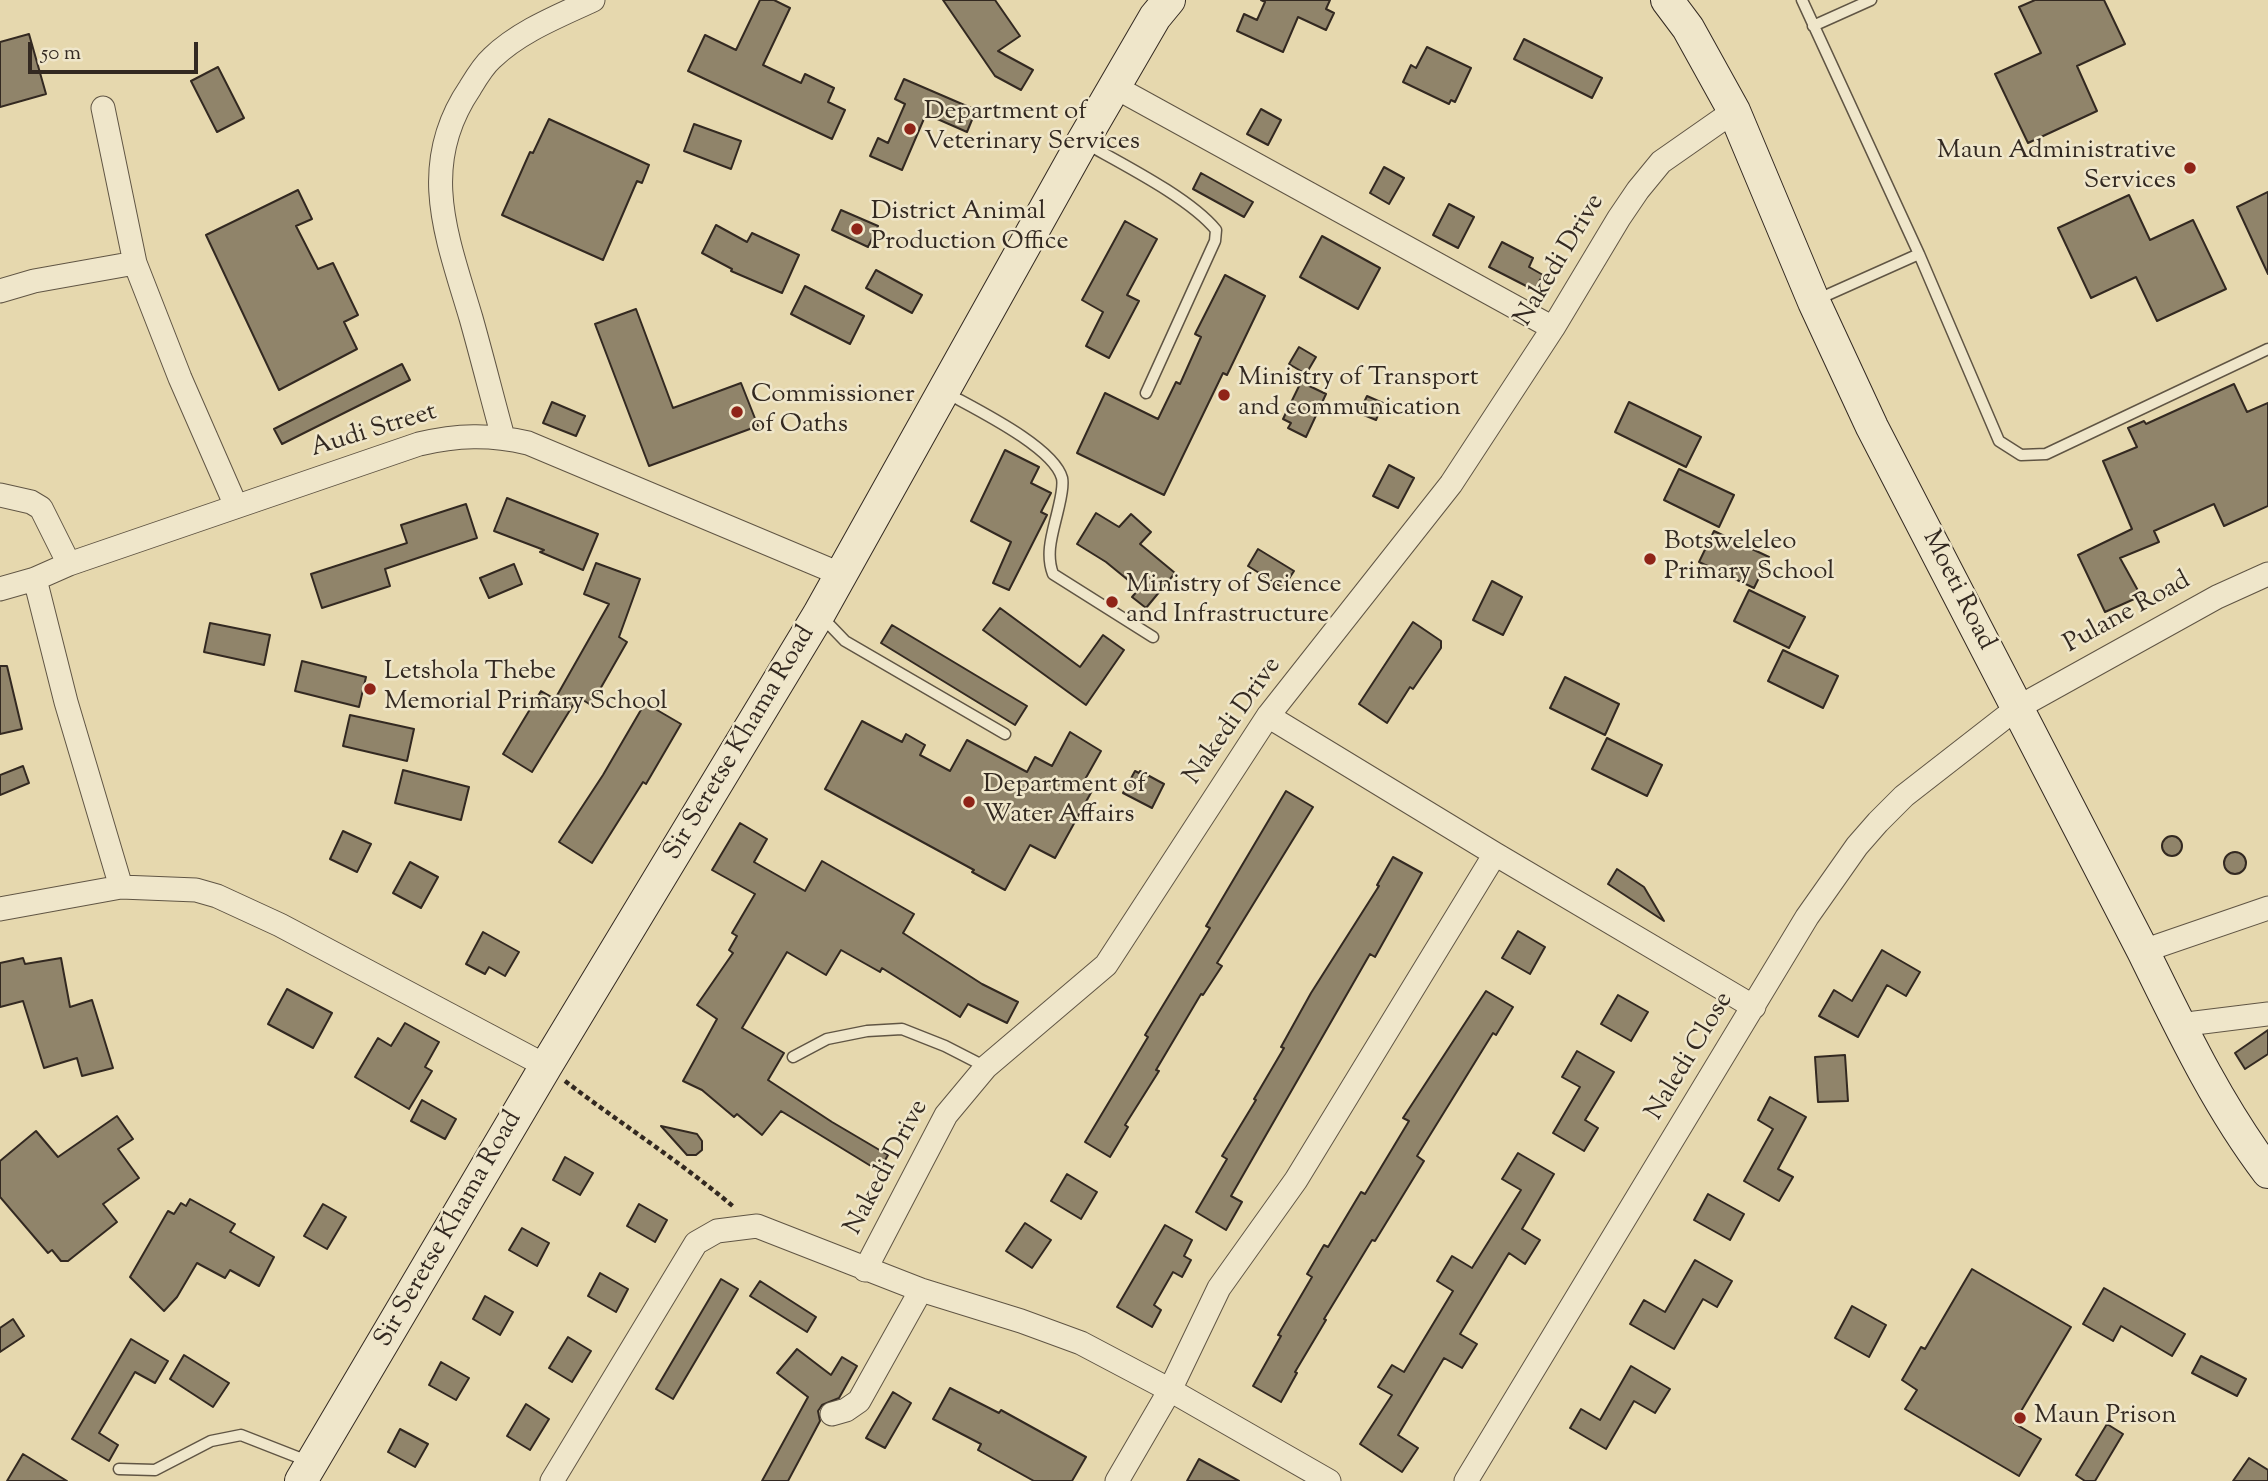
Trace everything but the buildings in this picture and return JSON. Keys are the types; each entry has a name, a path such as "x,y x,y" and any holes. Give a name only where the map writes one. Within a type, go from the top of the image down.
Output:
{"main road":[{"name":"Sir Seretse Khama Road","path":"307,1472 546,1066 819,614 1083,141 1156,17 1169,0"},
{"name":"Moeti Road","path":"1667,0 1688,28 1734,111 1814,302 1872,427 2179,1025 2247,1144 2268,1171"}],"street":[{"path":"503,437 448,240 441,206 440,165 450,125 460,103 492,58 533,29 593,0"},
{"path":"1115,87 1553,328"},
{"path":"103,108 135,262 180,378 236,506"},
{"name":"Nakedi Drive","path":"865,1270 946,1115 986,1068 1105,965 1268,716 1451,484 1553,328 1619,218 1661,162 1734,111"},
{"path":"0,291 34,281 135,262"},
{"name":"Audi Street","path":"0,589 419,444 464,435 503,437 528,443 840,574"},
{"path":"0,495 30,502 41,508 69,564"},
{"name":"Pulane Road","path":"2017,708 2217,597 2268,574"},
{"path":"35,579 66,702 121,887"},
{"name":"Naledi Close","path":"1466,1481 1807,917 1857,846 1904,796 2017,708"},
{"path":"1268,716 1754,1007"},
{"path":"1117,1481 1170,1390 1219,1288 1296,1180 1495,854"},
{"path":"0,909 121,887 196,890 217,896 280,925 546,1066"},
{"path":"2143,951 2268,908"},
{"path":"2179,1025 2268,1014"},
{"path":"552,1481 696,1243 717,1231 757,1226 865,1270 1081,1343 1170,1390 1329,1481"},
{"path":"832,1413 846,1410 859,1401 921,1290"}],"lane":[{"path":"1802,0 1919,254 1999,441 2021,455 2046,454 2268,349"},
{"path":"1813,26 1871,0"},
{"path":"1083,141 1158,185 1209,220 1216,230 1215,241 1146,393"},
{"path":"1814,302 1919,254"},
{"path":"944,391 1028,438 1055,467 1062,478 1062,485 1048,560 1053,574 1153,638"},
{"path":"819,614 845,641 1005,734"},
{"path":"793,1057 827,1039 867,1031 902,1029 945,1046 986,1068"},
{"path":"119,1469 155,1470 211,1441 241,1435 307,1472"}],"path":[{"path":"546,1066 621,1124 703,1181 757,1226"}],"place":[{"name":"Department of Veterinary Services","path":"910,129"},
{"name":"Maun Administrative Services","path":"2190,168"},
{"name":"District Animal Production Office","path":"857,229"},
{"name":"Ministry of Transport and communication","path":"1224,395"},
{"name":"Commissioner of Oaths","path":"737,412"},
{"name":"Botsweleleo Primary School","path":"1650,559"},
{"name":"Ministry of Science and Infrastructure","path":"1112,602"},
{"name":"Letshola Thebe Memorial Primary School","path":"370,689"},
{"name":"Department of Water Affairs","path":"969,802"},
{"name":"Maun Prison","path":"2020,1418"}]}
